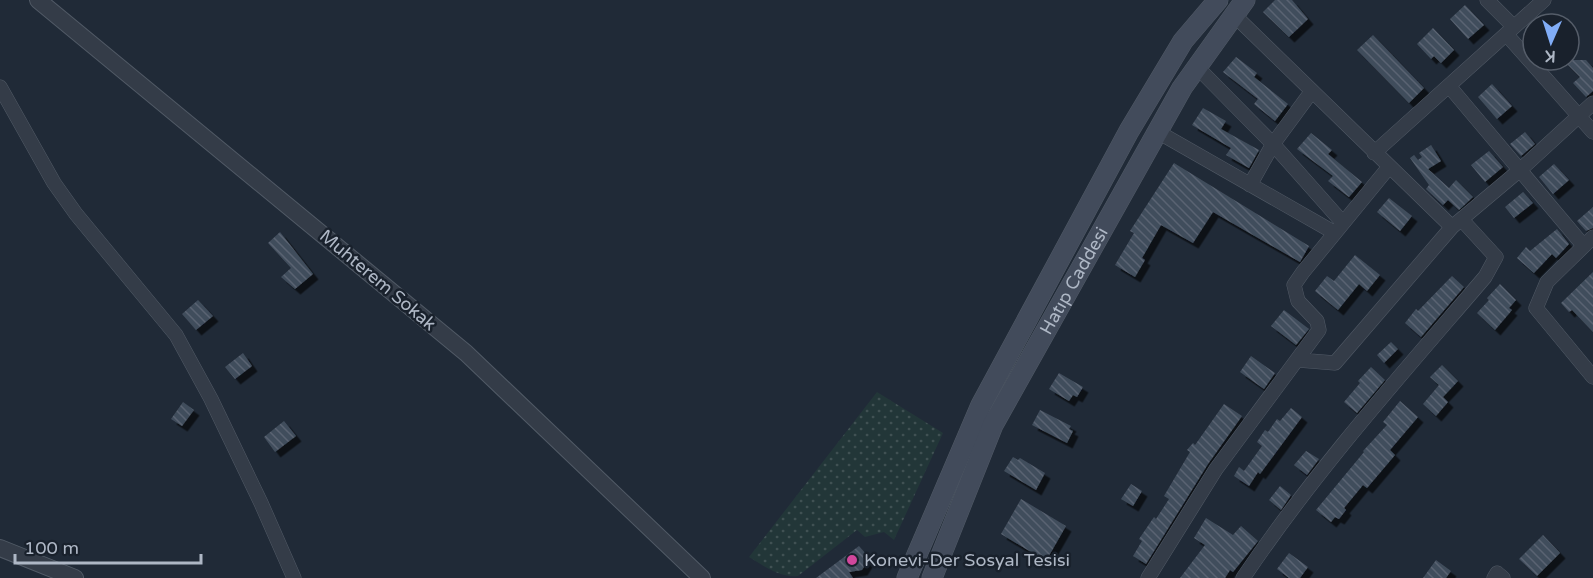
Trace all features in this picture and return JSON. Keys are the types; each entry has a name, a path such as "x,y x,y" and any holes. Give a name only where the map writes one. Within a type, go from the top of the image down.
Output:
{"main road":[{"name":"Hatıp Caddesi","path":"907,578 981,405 1129,131 1182,41 1218,0"},
{"name":"Hatıp Caddesi","path":"932,578 993,425 1182,88 1239,7"}],"street":[{"name":"Muhterem Sokak","path":"38,0 466,353 702,578"},
{"path":"1487,0 1593,132"},
{"path":"1374,153 1544,0"},
{"path":"1239,7 1312,92 1374,153 1496,257 1485,277 1388,390 1278,526 1243,578"},
{"path":"1197,68 1273,144 1339,228"},
{"path":"1449,86 1521,169 1588,241 1547,282 1536,308 1593,377"},
{"path":"0,87 54,183 76,214 176,335 211,399 294,578"},
{"path":"1250,185 1273,144 1312,92"},
{"path":"1298,360 1335,363 1457,224 1593,103"},
{"path":"1158,132 1250,185 1339,228"},
{"path":"1149,578 1216,469 1319,330 1317,321 1298,301 1294,285 1389,167"},
{"path":"0,548 45,572 75,578"},
{"path":"1494,578 1497,573 1503,578"}],"green space":[{"path":"877,392 943,433 894,540 884,532 865,537 857,530 798,576 779,573 749,557"}],"building":[{"path":"1275,0 1292,0 1308,19 1289,37 1263,12"},
{"path":"1465,5 1484,25 1468,39 1450,19"},
{"path":"1433,28 1454,50 1441,63 1434,56 1431,59 1417,44"},
{"path":"1373,35 1424,88 1409,103 1357,50"},
{"path":"1236,57 1257,73 1254,77 1288,104 1275,121 1254,104 1258,99 1223,72"},
{"path":"1581,60 1586,60 1593,68 1593,91 1586,97 1573,83 1580,77 1575,72 1581,72"},
{"path":"1492,84 1512,106 1497,119 1478,97"},
{"path":"1203,108 1226,121 1221,129 1259,150 1249,168 1226,155 1231,148 1192,125"},
{"path":"1525,132 1535,144 1521,156 1510,144"},
{"path":"1311,133 1332,150 1328,154 1362,182 1349,197 1328,181 1333,176 1297,149"},
{"path":"1431,145 1441,161 1428,169 1449,188 1456,180 1473,197 1459,210 1448,200 1443,205 1426,189 1429,185 1410,158 1414,155 1418,160 1422,157 1419,153"},
{"path":"1489,151 1503,167 1485,182 1471,165"},
{"path":"1174,163 1309,246 1300,262 1213,212 1193,243 1161,225 1142,258 1145,260 1135,277 1115,265 1134,233 1130,231"},
{"path":"1554,164 1569,180 1553,194 1539,177"},
{"path":"1523,192 1533,203 1514,218 1505,207"},
{"path":"1389,198 1412,216 1400,231 1377,212"},
{"path":"1593,207 1593,228 1586,231 1577,221"},
{"path":"1557,229 1569,244 1556,258 1552,254 1534,273 1517,258 1526,247 1530,251"},
{"path":"280,232 313,274 295,289 281,277 291,268 268,243"},
{"path":"1355,255 1380,275 1367,291 1359,284 1338,310 1315,291 1327,276 1334,281"},
{"path":"1593,272 1593,332 1572,310 1569,312 1561,303"},
{"path":"1452,276 1464,287 1421,337 1405,323 1416,309 1418,311"},
{"path":"1500,284 1516,300 1509,308 1512,310 1495,330 1477,313"},
{"path":"198,300 213,316 196,330 182,314"},
{"path":"1284,310 1309,329 1296,345 1271,326"},
{"path":"1391,342 1398,349 1384,363 1377,355"},
{"path":"243,353 252,366 235,379 225,367"},
{"path":"1251,356 1275,373 1264,389 1240,372"},
{"path":"1442,365 1458,381 1443,397 1448,402 1436,416 1423,404 1439,385 1430,377"},
{"path":"1371,367 1385,380 1357,413 1344,402"},
{"path":"1059,373 1083,387 1077,397 1073,395 1069,401 1049,389"},
{"path":"1400,401 1418,417 1390,450 1395,455 1367,488 1363,485 1344,508 1346,510 1339,519 1335,517 1331,522 1316,510 1387,425 1383,422"},
{"path":"183,402 194,410 182,426 171,419"},
{"path":"1224,404 1242,416 1208,464 1146,564 1133,556 1142,541 1139,539 1169,499 1164,496 1190,452 1187,450 1193,443 1195,445"},
{"path":"1291,408 1302,417 1260,474 1258,472 1249,486 1234,476 1239,467 1244,471 1262,446 1257,442 1265,430 1268,432 1277,419 1280,421"},
{"path":"1040,410 1071,426 1069,429 1073,431 1067,443 1032,425"},
{"path":"284,421 296,436 275,452 264,437"},
{"path":"1306,451 1319,459 1307,475 1294,465"},
{"path":"1013,457 1018,460 1020,458 1045,473 1036,490 1004,471"},
{"path":"1131,484 1142,491 1133,506 1121,499"},
{"path":"1280,486 1291,495 1281,510 1269,500"},
{"path":"1021,499 1066,526 1046,561 1001,534"},
{"path":"1206,518 1233,535 1241,526 1258,541 1233,572 1230,570 1225,578 1180,578 1205,545 1194,538"},
{"path":"1543,535 1560,553 1537,576 1519,559"},
{"name":"Konevi-Der Sosyal Tesisi","path":"859,546 866,554 863,557 867,562 862,570 849,572 853,578 816,578"},
{"path":"1289,553 1308,567 1300,578 1289,578 1277,569"},
{"path":"1436,560 1451,571 1446,578 1423,578"}],"place":[{"name":"Konevi-Der Sosyal Tesisi","path":"852,560"}]}
